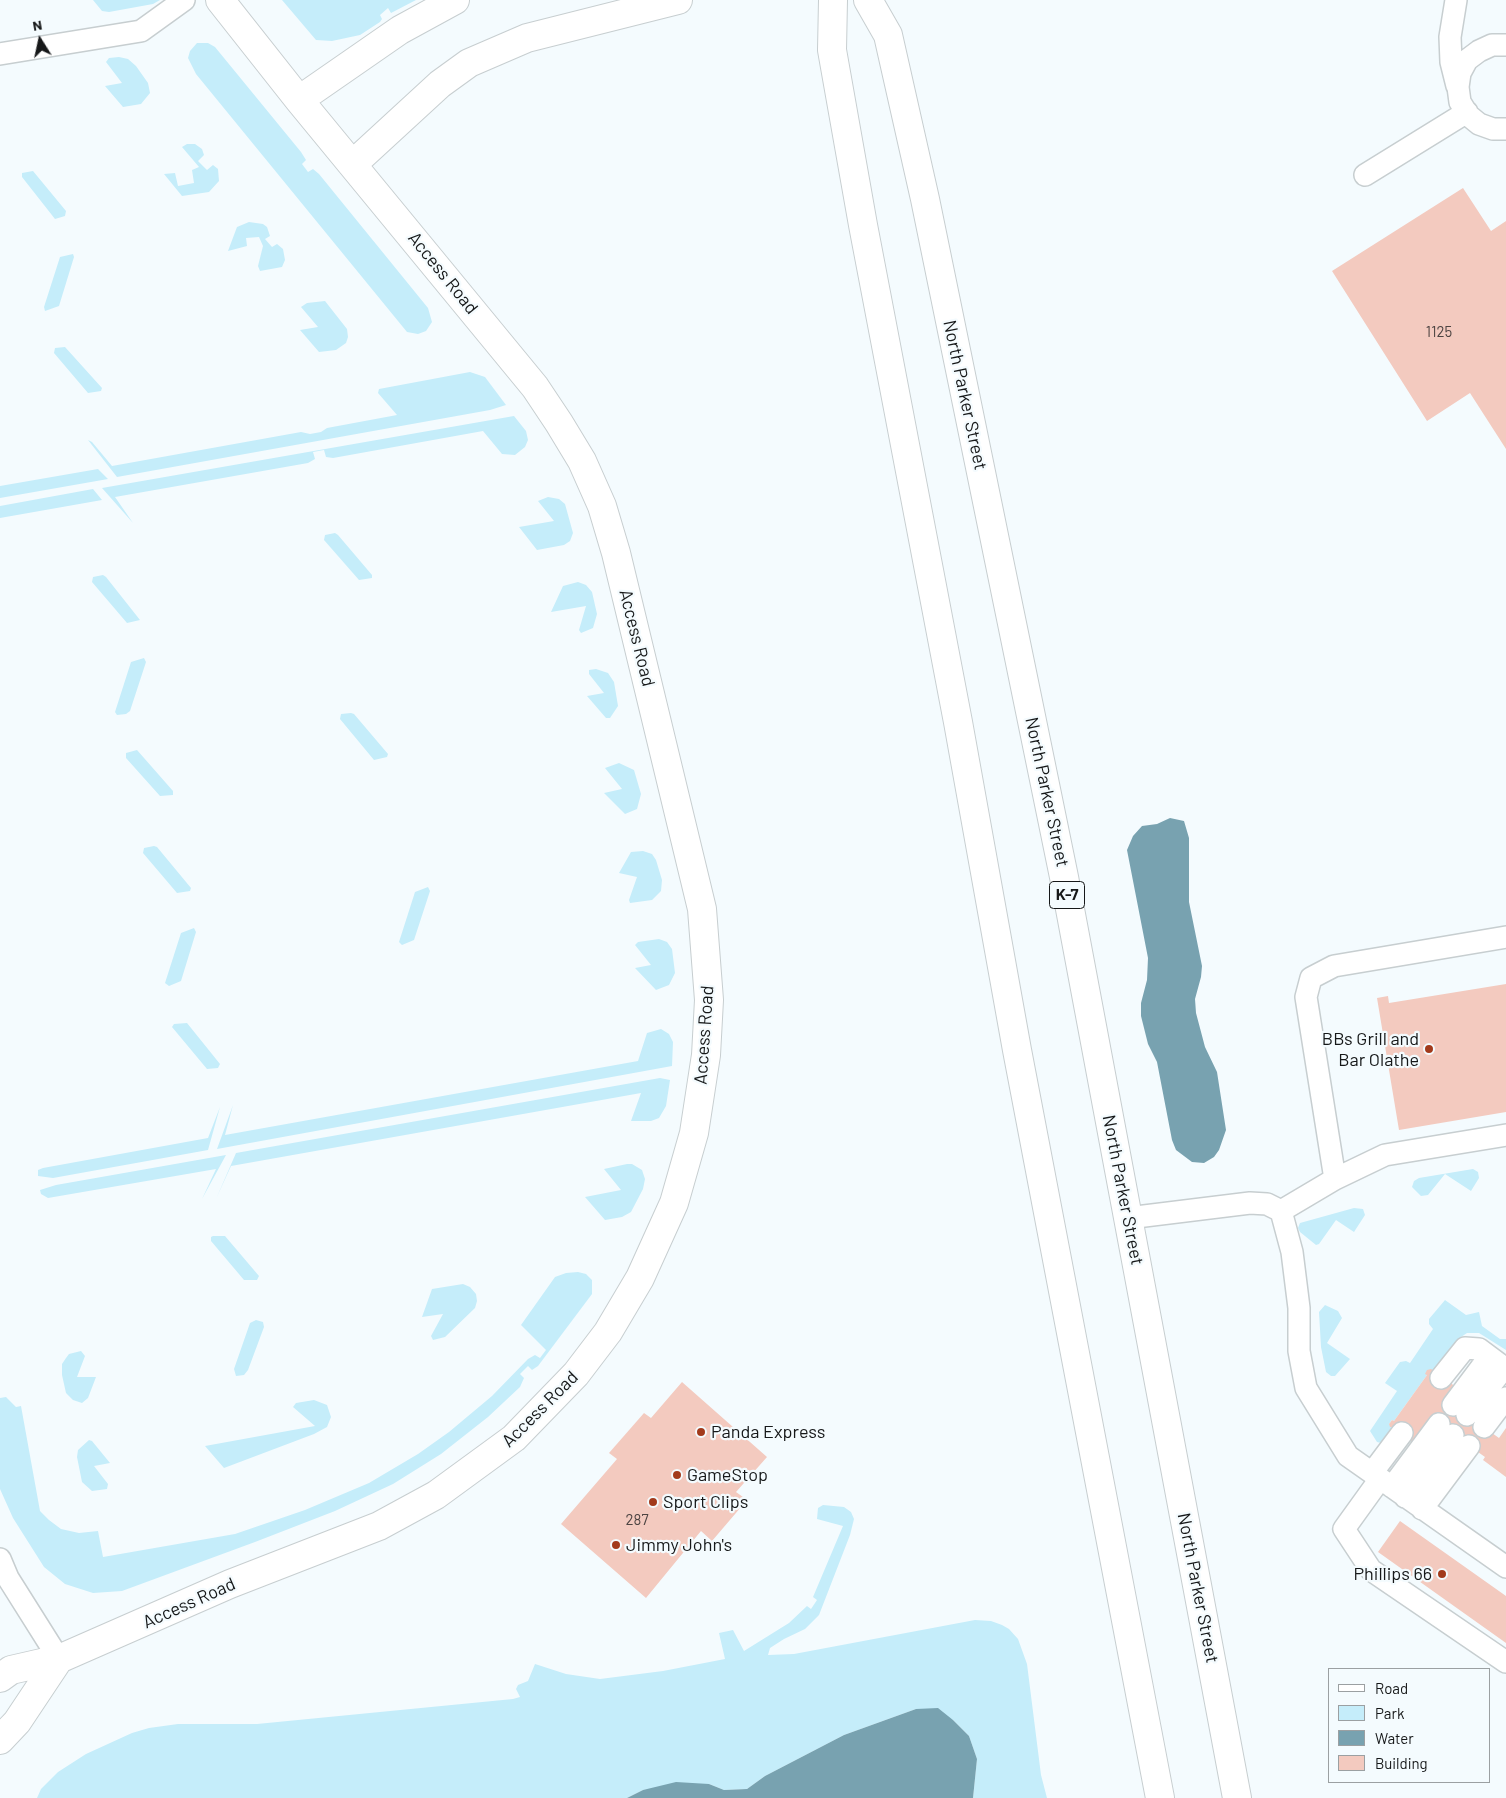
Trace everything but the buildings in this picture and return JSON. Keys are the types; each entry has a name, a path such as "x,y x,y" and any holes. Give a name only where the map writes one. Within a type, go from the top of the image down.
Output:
{"main road":[{"name":"Access Road","path":"0,1678 11,1670 59,1659 230,1584 379,1526 436,1495 514,1438 576,1374 613,1324 640,1278 674,1204 694,1133 706,1055 709,1000 702,909 618,562 602,506 582,461 560,423 535,387 299,100 220,0"},
{"path":"299,100 400,30 455,0"},
{"path":"353,164 440,84 469,63 527,38 678,0"},
{"path":"833,0 832,50 865,234 958,722 1017,1050 1160,1798"},
{"name":"North Parker Street","path":"868,0 888,35 925,198 1064,877 1237,1798"},
{"path":"0,1740 17,1722 59,1659"},
{"path":"1143,1798 1153,1762"},
{"path":"1231,1766 1254,1798"}],"lane":[{"path":"0,54 141,31 184,0"},
{"path":"1456,0 1450,37 1451,62 1460,102 1466,112 1479,124 1493,129 1506,129"},
{"path":"1458,89 1460,73 1467,60 1479,51 1492,45 1506,45"},
{"path":"1365,175 1466,112"},
{"path":"1336,1179 1306,997 1311,978 1334,966 1506,938"},
{"path":"1281,1211 1336,1179 1385,1155 1506,1135"},
{"path":"1128,1218 1250,1203 1267,1204 1281,1211 1292,1252 1299,1308 1299,1351 1306,1388 1348,1456 1506,1567"},
{"path":"1441,1378 1465,1348 1479,1349 1500,1365 1468,1416 1506,1398"},
{"path":"1394,1489 1402,1433"},
{"path":"1394,1489 1454,1435 1394,1489 1344,1530 1371,1570 1506,1662"},
{"path":"0,1559 8,1578 59,1659"}],"green space":[{"path":"93,0 160,0 153,4 109,12 102,11"},
{"path":"282,0 416,0 391,13 388,8 380,15 382,19 380,22 360,35 332,41 316,40"},
{"path":"197,43 208,43 215,47 301,152 306,160 302,164 308,172 313,169 319,174 428,308 432,322 426,331 418,334 407,332 196,74 188,58 190,51"},
{"path":"119,57 128,59 136,66 148,83 150,93 141,104 123,107 105,86 122,83 106,62 109,58"},
{"path":"187,144 195,144 202,149 204,155 198,161 207,170 213,165 218,169 219,181 209,192 182,196 164,174 175,173 178,186 194,183 192,170 199,167 182,147"},
{"path":"33,171 66,211 65,216 55,219 22,177 22,173"},
{"path":"249,222 263,224 267,227 270,236 265,239 272,247 277,244 283,249 285,260 282,267 260,271 258,266 263,246 259,237 246,238 247,246 228,251 237,227"},
{"path":"73,254 74,257 59,306 45,311 44,307 60,257"},
{"path":"325,301 347,329 348,337 346,343 336,350 319,352 300,330 318,327 301,307 307,303"},
{"path":"65,347 102,388 101,391 88,393 54,353 55,348"},
{"path":"470,372 485,377 506,405 490,410 117,477 88,440 92,442 112,466 301,432 310,434 321,432 327,428 397,415 378,393 379,389"},
{"path":"514,416 526,431 528,440 525,447 515,455 502,454 483,431 333,458 326,457 324,450 313,452 315,459 308,463 115,497 133,523 102,488"},
{"path":"98,469 108,479 0,498 0,486"},
{"path":"93,489 102,500 0,518 0,506"},
{"path":"548,497 559,499 565,504 573,533 570,541 564,545 537,550 519,527 554,521 538,501"},
{"path":"335,533 372,575 372,578 359,580 324,540 325,535"},
{"path":"103,575 140,620 127,623 92,582 93,577"},
{"path":"578,582 586,585 592,592 597,614 593,628 581,633 579,630 586,606 551,612 563,586"},
{"path":"144,658 146,662 130,711 126,714 117,715 115,712 131,662"},
{"path":"596,669 608,673 614,682 618,706 610,718 606,718 587,696 604,693 589,674 589,670"},
{"path":"341,714 354,714 388,754 387,757 374,760 340,719"},
{"path":"137,750 173,791 173,795 160,796 126,758 126,753"},
{"path":"619,763 634,770 641,794 637,809 625,814 604,793 622,789 605,768"},
{"path":"157,847 191,888 190,891 177,893 143,853 144,848"},
{"path":"643,851 652,854 656,860 662,880 661,891 652,900 630,903 629,900 637,877 619,873 631,852"},
{"path":"428,887 430,891 414,940 402,945 399,942 415,892"},
{"path":"194,928 196,932 181,981 169,986 165,983 181,933"},
{"path":"659,939 667,942 672,949 675,973 669,985 656,990 635,968 651,965 635,945 638,942"},
{"path":"187,1023 220,1064 218,1068 207,1069 172,1027 174,1024"},
{"path":"661,1029 669,1034 673,1042 672,1066 217,1149 233,1105 225,1135 638,1061 647,1033"},
{"path":"660,1078 670,1080 666,1106 659,1118 651,1121 631,1121 641,1093 231,1166 216,1199 236,1153"},
{"path":"220,1107 208,1150 53,1178 38,1176 38,1170 43,1168 208,1138"},
{"path":"226,1155 202,1199 216,1169 48,1198 41,1194 40,1190 56,1185"},
{"path":"632,1164 642,1170 645,1179 643,1189 631,1212 622,1217 605,1220 585,1197 621,1190 604,1169"},
{"path":"1473,1169 1478,1172 1479,1178 1471,1191 1445,1174 1428,1195 1421,1196 1412,1187 1414,1181 1419,1178"},
{"path":"1354,1208 1363,1209 1365,1215 1354,1232 1336,1220 1319,1244 1316,1245 1300,1232 1298,1228 1300,1223"},
{"path":"213,1236 225,1236 259,1276 257,1280 244,1280 211,1241"},
{"path":"578,1272 586,1274 592,1280 592,1294 538,1366 532,1370 528,1366 520,1374 524,1378 520,1387 488,1417 441,1454 393,1484 335,1511 255,1542 122,1591 93,1593 65,1584 44,1567 13,1518 0,1489 0,1398 6,1397 16,1407 21,1406 40,1511 61,1529 79,1533 98,1531 103,1557 235,1534 305,1510 369,1483 418,1454 449,1432 492,1396 528,1359 535,1355 540,1358 546,1350 521,1325 555,1277 566,1273"},
{"path":"463,1284 470,1287 476,1294 475,1308 445,1337 433,1340 431,1336 443,1314 422,1317 432,1289"},
{"path":"1445,1300 1466,1315 1479,1312 1482,1326 1500,1339 1506,1339 1506,1350 1479,1333 1467,1333 1461,1337 1434,1370 1427,1371 1427,1375 1394,1421 1392,1420 1389,1424 1393,1430 1381,1443 1377,1442 1370,1431 1397,1391 1385,1383 1400,1362 1406,1361 1410,1363 1433,1329 1429,1324 1429,1319"},
{"path":"1325,1305 1338,1311 1342,1318 1327,1343 1350,1359 1335,1376 1331,1376 1326,1372 1321,1347 1319,1312"},
{"path":"256,1320 263,1322 264,1327 248,1370 244,1375 236,1376 234,1369 250,1323"},
{"path":"81,1351 85,1356 77,1377 96,1377 88,1398 82,1403 73,1400 66,1393 62,1375 62,1364 69,1354"},
{"path":"314,1400 327,1405 331,1417 327,1427 314,1434 224,1468 205,1446 315,1426 293,1407 296,1403"},
{"path":"89,1440 92,1441 110,1463 94,1466 108,1484 107,1489 92,1491 82,1482 77,1457 78,1450"},
{"path":"823,1505 844,1507 851,1512 854,1519 850,1535 819,1615 805,1629 770,1648 768,1655 794,1654 975,1620 991,1621 1002,1625 1009,1629 1018,1639 1027,1664 1041,1775 1047,1798 973,1798 977,1759 969,1736 953,1720 916,1709 844,1735 765,1776 747,1789 724,1790 709,1784 643,1790 627,1798 37,1798 41,1789 58,1772 86,1754 132,1733 149,1728 178,1724 257,1724 513,1699 520,1697 516,1689 518,1685 528,1681 535,1664 566,1674 600,1679 663,1671 725,1659 719,1633 733,1630 744,1651 789,1623 807,1606 811,1609 817,1600 813,1597 843,1526 817,1519 818,1508"}],"water":[{"path":"1170,818 1184,821 1189,838 1189,902 1202,966 1195,999 1196,1013 1205,1047 1217,1072 1226,1130 1219,1150 1214,1157 1204,1163 1192,1162 1176,1150 1172,1140 1157,1062 1148,1044 1141,1016 1141,1003 1147,980 1148,958 1127,850 1133,836 1142,826 1157,824"},
{"path":"938,1708 969,1736 977,1759 973,1798 627,1798 643,1790 676,1782 709,1784 724,1790 747,1789 765,1776 844,1735 916,1709"}],"place":[{"name":"BBs Grill and Bar Olathe","path":"1429,1049"},
{"name":"Panda Express","path":"701,1432"},
{"name":"GameStop","path":"677,1475"},
{"name":"Sport Clips","path":"653,1502"},
{"name":"Jimmy John's","path":"616,1545"},
{"name":"Phillips 66","path":"1442,1574"}]}
